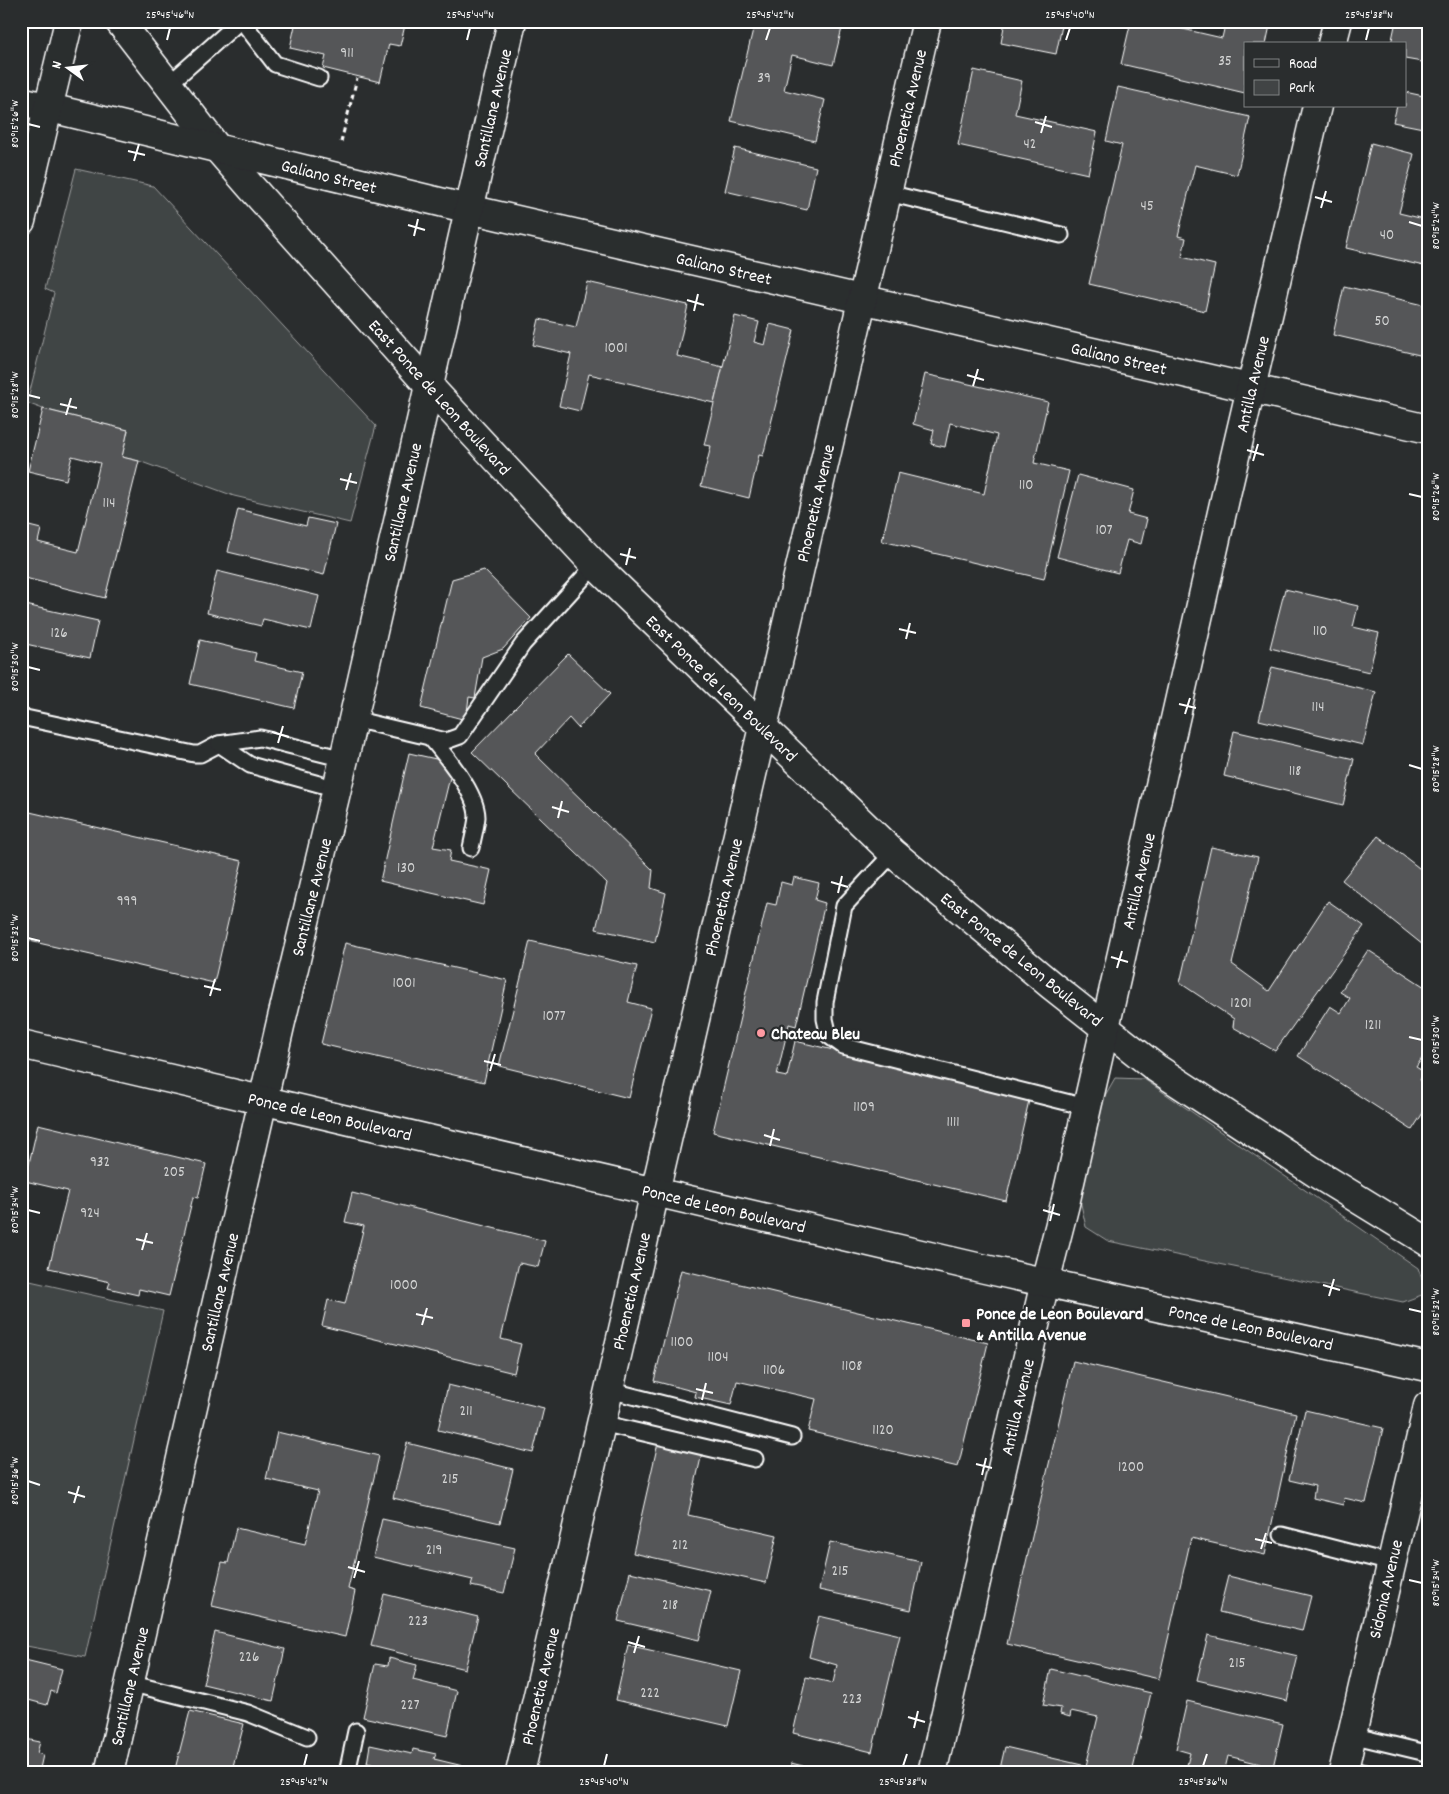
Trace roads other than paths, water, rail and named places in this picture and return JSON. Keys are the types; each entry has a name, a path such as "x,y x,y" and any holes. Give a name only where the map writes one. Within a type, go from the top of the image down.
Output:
{"street":[{"path":"21,221 69,21"},
{"name":"East Ponce de Leon Boulevard","path":"119,21 218,149 429,386 595,566 893,853 1051,985 1156,1068 1252,1132 1428,1242"},
{"name":"Santillane Avenue","path":"109,1773 263,1100 344,759 512,21"},
{"name":"Phoenetia Avenue","path":"520,1773 927,21"},
{"path":"1333,42 1338,21"},
{"name":"Galiano Street","path":"21,101 469,210 1428,429"},
{"name":"Antilla Avenue","path":"932,1773 1045,1282 1065,1204 1104,1027 1317,108"},
{"name":"Ponce de Leon Boulevard","path":"21,1044 1045,1282 1428,1367"},
{"name":"Sidonia Avenue","path":"1350,1771 1351,1735 1428,1406"}],"lane":[{"path":"169,84 241,21 274,64 319,78"},
{"path":"888,193 1061,235"},
{"path":"353,719 446,741 460,736 523,644 595,566"},
{"path":"21,717 194,754 200,754 219,744 260,738 344,759"},
{"path":"430,737 449,760 474,800 477,816 472,848"},
{"path":"219,744 250,765 337,789"},
{"path":"893,853 844,906 825,1002 825,1019 829,1036 843,1046 1086,1108"},
{"path":"608,1390 792,1437"},
{"path":"601,1423 755,1459"},
{"path":"1282,1534 1391,1563"},
{"path":"129,1683 248,1713 307,1737"},
{"path":"347,1773 356,1731"},
{"path":"1351,1735 1422,1752"}],"place":[{"name":"Chateau Bleu","path":"761,1033"},
{"name":"Ponce de Leon Boulevard & Antilla Avenue","path":"966,1323"}]}
